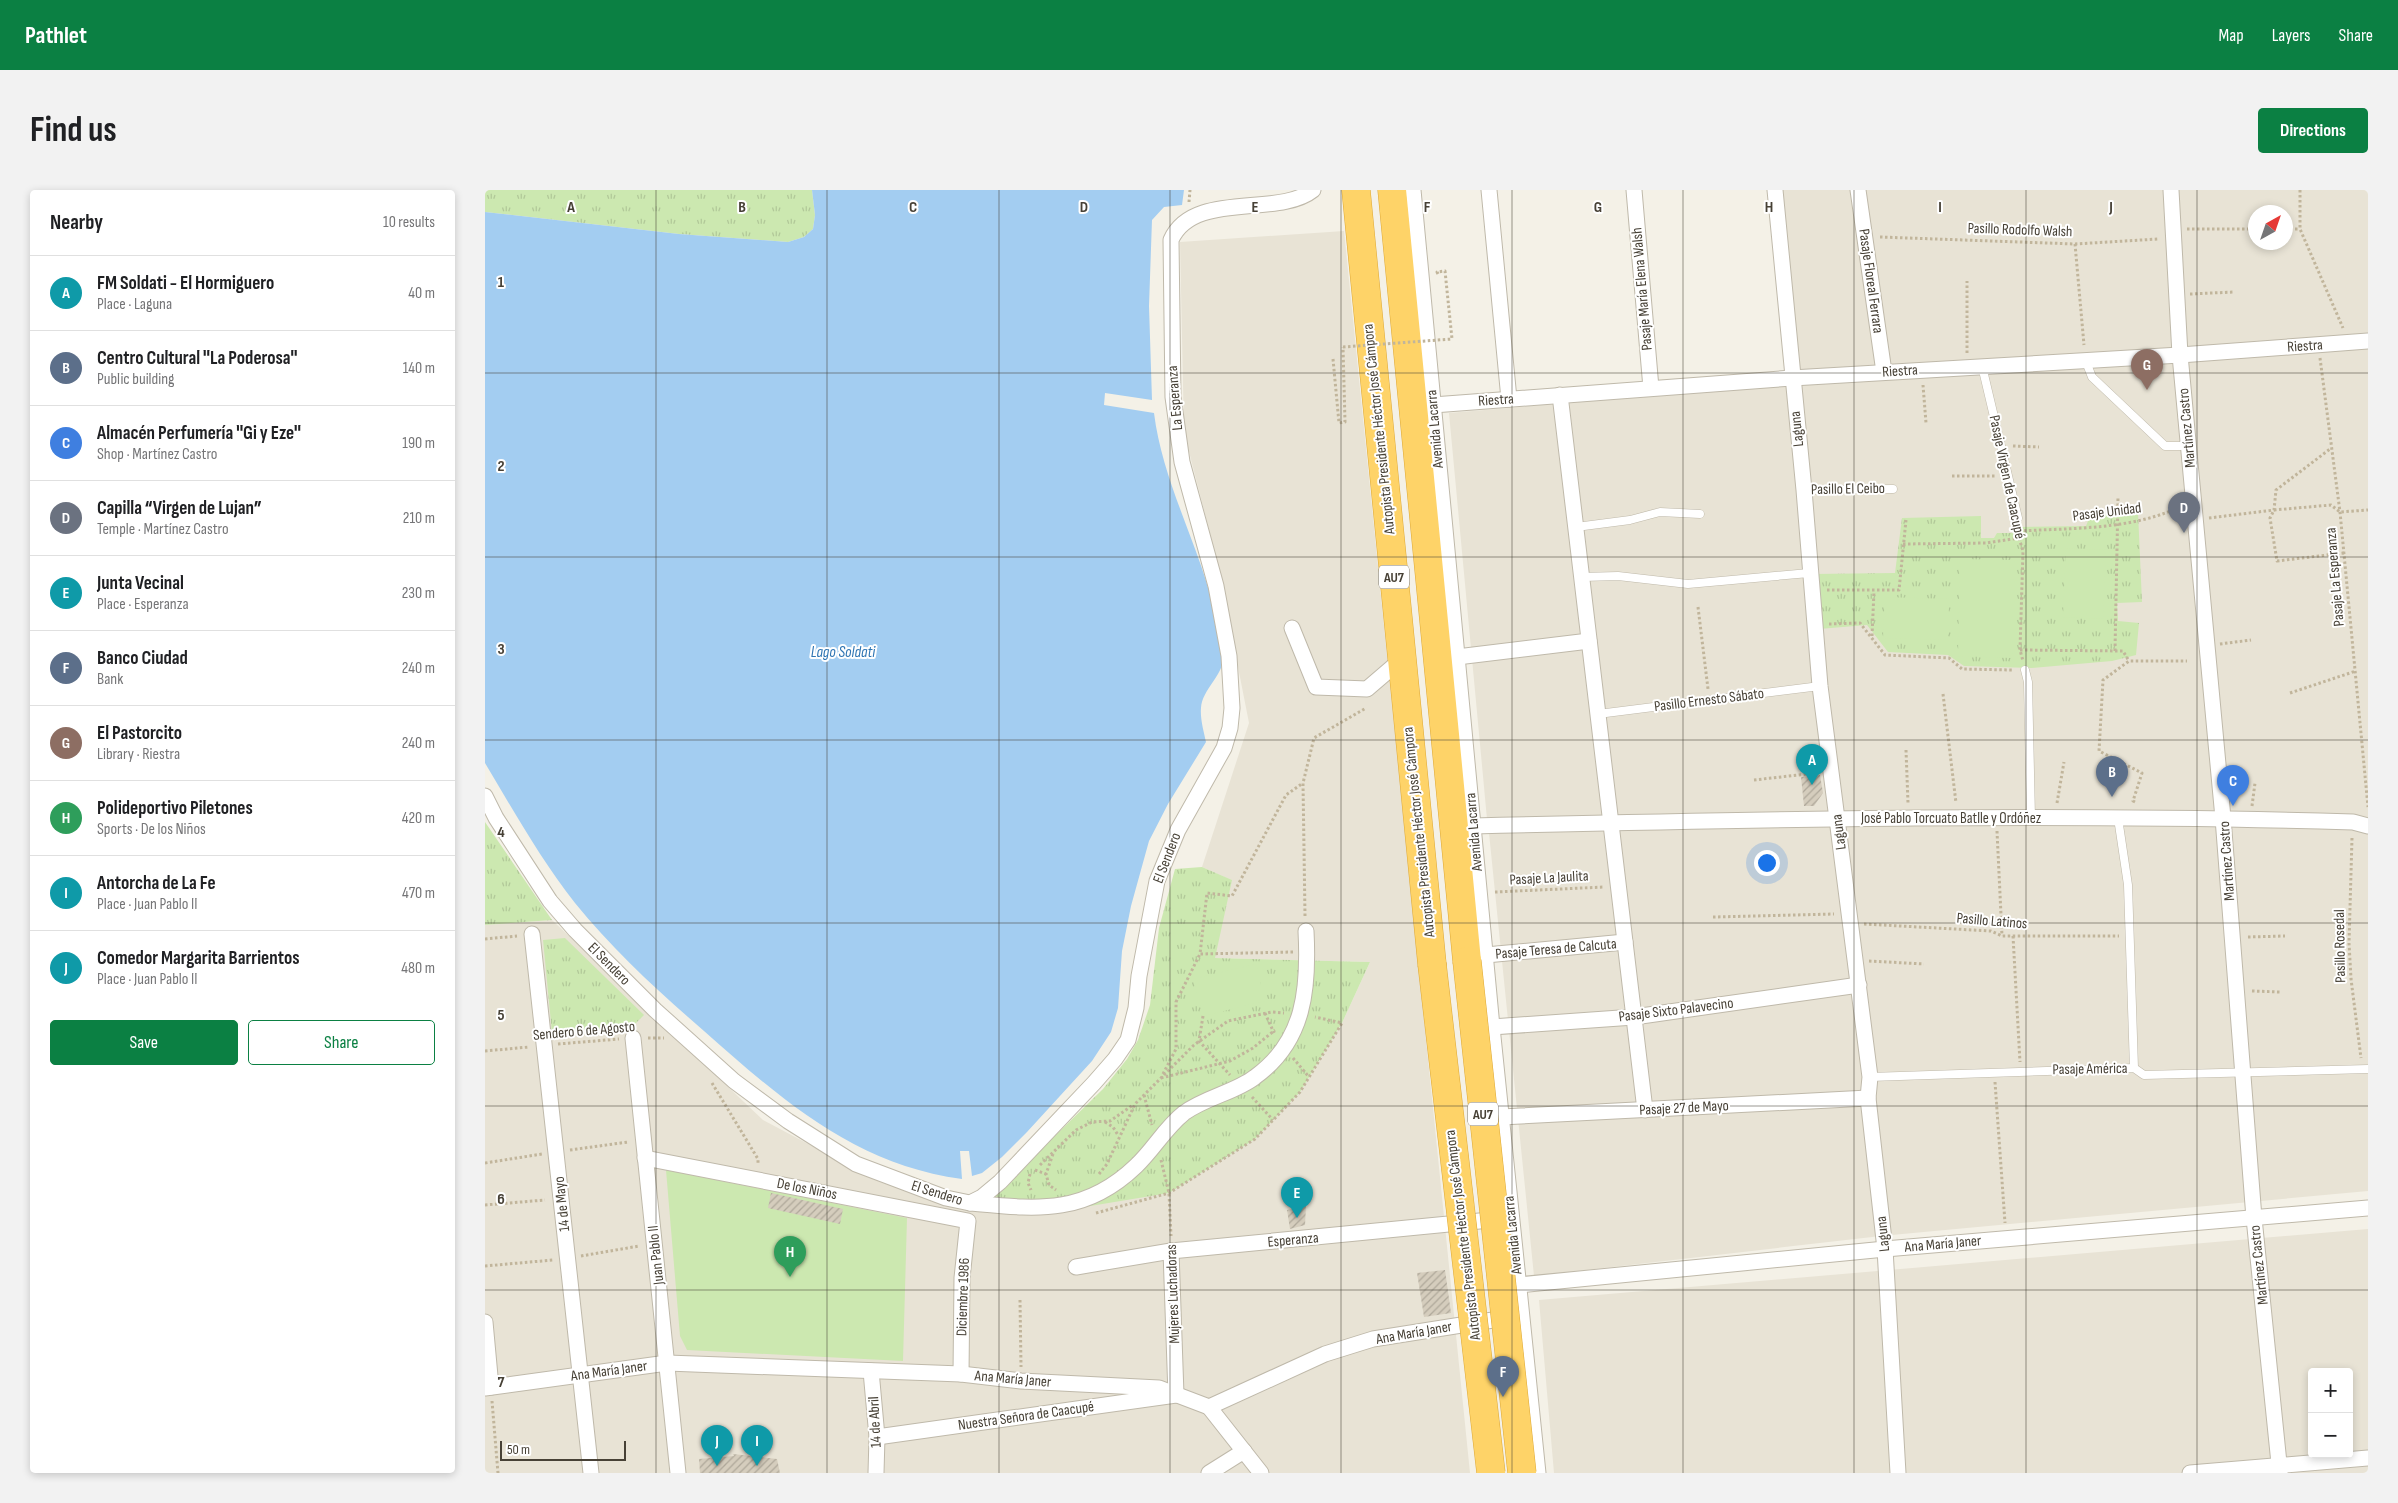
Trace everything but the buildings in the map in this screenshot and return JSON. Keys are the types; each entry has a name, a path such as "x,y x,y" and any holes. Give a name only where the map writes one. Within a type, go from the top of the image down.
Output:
{"highway":[{"name":"Autopista Presidente Héctor José Cámpora","path":"1356,190 1432,964 1491,1473"},
{"name":"AU7","path":"1392,190 1476,958 1522,1473"}],"street":[{"name":"La Esperanza","path":"1232,708 1229,656 1216,586 1182,462 1173,397 1171,240 1175,230 1189,219 1220,207 1298,199 1313,190"},
{"name":"Avenida Lacarra","path":"1413,190 1474,826 1479,893 1476,958 1492,1026 1538,1473"},
{"path":"1489,190 1509,399"},
{"name":"Pasaje María Elena Walsh","path":"1634,190 1651,388"},
{"name":"Laguna","path":"1775,190 1804,490 1810,589 1820,686 1870,1077 1868,1098 1885,1249 1898,1473"},
{"name":"Pasaje Floreal Ferrara","path":"1858,190 1884,372"},
{"name":"Martínez Castro","path":"2171,190 2180,355 2223,818 2254,1218 2279,1469"},
{"name":"Riestra","path":"1433,405 1792,378 2085,359 2180,355 2368,340"},
{"path":"1560,395 1645,1110"},
{"path":"1292,628 1316,687 1367,689 1402,659"},
{"path":"1457,657 1589,641"},
{"name":"El Sendero","path":"485,796 496,818 550,901 575,930 684,1038 734,1081 788,1121 856,1164 946,1198 970,1203 982,1197 999,1182 1115,1060 1128,1040 1135,1016 1139,976 1157,881 1178,830 1224,748 1232,708"},
{"name":"José Pablo Torcuato Batlle y Ordóñez","path":"1474,826 1838,818 2223,818 2353,822 2368,826"},
{"path":"970,1203 1043,1207 1087,1200 1106,1189 1135,1167 1173,1122 1187,1111 1205,1100 1255,1078 1283,1049 1297,1014 1307,952 1305,931"},
{"name":"14 de Mayo","path":"532,934 591,1473"},
{"name":"Pasaje Teresa de Calcuta","path":"1476,958 1625,942"},
{"name":"Pasaje Sixto Palavecino","path":"1492,1026 1634,1017 1859,985"},
{"name":"Juan Pablo II","path":"633,1038 678,1473"},
{"name":"Pasaje 27 de Mayo","path":"1501,1117 1868,1098"},
{"name":"De los Niños","path":"645,1158 968,1220"},
{"name":"Ana María Janer","path":"1518,1285 1885,1249 2368,1208"},
{"name":"Esperanza","path":"1076,1267 1171,1251 1511,1218"},
{"name":"Diciembre 1986","path":"961,1374 962,1278 968,1220"},
{"name":"Mujeres Luchadoras","path":"1171,1251 1176,1395"},
{"name":"Ana María Janer","path":"488,1388 667,1363 961,1374 1021,1381 1159,1388 1209,1408 1325,1354 1373,1339 1522,1315"},
{"path":"485,1322 488,1388"},
{"name":"14 de Abril","path":"871,1371 877,1437 877,1473"},
{"name":"Nuestra Señora de Caacupé","path":"877,1437 1176,1395"},
{"path":"1209,1408 1261,1473"},
{"path":"1209,1473 1244,1451"},
{"path":"2189,1473 2279,1469 2368,1458"}],"lane":[{"path":"2085,359 2091,377 2165,446 2189,446"},
{"name":"Pasaje Virgen de Caacupé","path":"1982,366 2018,518"},
{"name":"Pasillo El Ceibo","path":"1804,490 1893,489"},
{"path":"1576,527 1629,520 1661,512 1700,514"},
{"path":"1582,577 1618,576 1688,584 1809,573"},
{"path":"2025,670 2028,682 2031,818"},
{"name":"Pasillo Ernesto Sábato","path":"1598,714 1820,686"},
{"path":"2118,818 2128,885 2134,1068"},
{"name":"Pasaje América","path":"1870,1077 2134,1068 2144,1075 2365,1069"}],"path":[{"path":"2299,190 2299,229 2349,343"},
{"name":"Pasillo Rodolfo Walsh","path":"1864,237 2075,244 2174,234 2248,229"},
{"path":"2293,229 2299,229"},
{"path":"2075,244 2085,359"},
{"path":"1333,358 1339,423 1345,422 1343,347 1452,339 1445,271 1437,272"},
{"path":"1967,281 1967,366"},
{"path":"2177,294 2234,292"},
{"name":"Pasaje La Esperanza","path":"2318,345 2330,449 2340,512 2368,808"},
{"path":"1922,370 1926,423"},
{"path":"2002,445 2039,448"},
{"path":"2330,449 2276,490 2274,510 2270,518 2277,561 2344,553"},
{"path":"1952,476 2009,476"},
{"path":"2117,497 2115,651 2123,651 2129,661"},
{"name":"Pasaje Unidad","path":"2019,531 2117,525 2160,516 2184,506 2193,498"},
{"path":"2195,519 2331,505 2340,512 2368,510"},
{"name":"Pasaje Virgen de Caacupé","path":"2018,518 2019,538 2023,551 2020,650 2115,651"},
{"path":"1810,589 1899,590 1906,520"},
{"path":"1903,544 1987,543 2019,538"},
{"path":"1872,636 1874,591"},
{"path":"1698,608 1709,700"},
{"path":"1814,625 1859,623 1872,636 1885,655 1949,658 1962,670 2025,670"},
{"path":"2207,645 2251,640"},
{"path":"2155,818 2133,801 2142,773 2099,751 2103,680 2129,661 2187,661"},
{"path":"2290,693 2356,671"},
{"path":"1943,694 1958,818"},
{"path":"1305,931 1303,783 1314,738 1366,708"},
{"path":"1905,750 1909,818"},
{"path":"2054,818 2064,762"},
{"path":"1754,780 1831,771"},
{"path":"1160,1078 1176,1049 1175,1002 1200,954 1207,893 1232,896 1285,795 1303,783"},
{"path":"2250,819 2255,783"},
{"path":"1996,818 2002,936"},
{"name":"Pasillo Rosedal","path":"2353,822 2349,943 2351,979 2365,1069"},
{"name":"Pasaje La Jaulita","path":"1479,893 1619,886"},
{"name":"Pasillo Latinos","path":"1713,917 1850,918 1991,931 2002,936 2131,936"},
{"path":"2013,936 2021,1071"},
{"path":"2232,938 2285,936"},
{"path":"1200,954 1307,952"},
{"path":"1856,960 1924,964"},
{"path":"2236,990 2280,992"},
{"path":"1031,1190 1028,1183 1031,1174 1076,1130 1092,1122 1110,1121 1135,1104 1199,1041 1228,1021 1272,1012 1297,1014 1342,1023 1299,1092 1255,1140 1169,1193 1105,1211 1086,1214"},
{"path":"1160,1078 1230,1061 1253,1048 1297,1014"},
{"path":"1199,1041 1203,1016"},
{"name":"Sendero 6 de Agosto","path":"485,1051 633,1038 684,1038"},
{"path":"1995,1072 2007,1238"},
{"path":"709,1078 758,1159 757,1180"},
{"path":"1093,1180 1107,1164 1114,1142 1135,1104"},
{"path":"1105,1121 1113,1127 1119,1136"},
{"path":"1048,1193 1059,1191 1049,1185 1046,1174 1054,1152"},
{"path":"1035,1170 1046,1174"},
{"path":"1019,1206 1031,1190"},
{"path":"1031,1190 1040,1191"},
{"name":"Mujeres Luchadoras","path":"1169,1193 1171,1251"},
{"path":"485,1205 561,1198"},
{"path":"1020,1300 1021,1381"},
{"path":"488,1388 498,1473"}],"shaded area":[{"path":"1783,190 2368,190 2368,1191 1881,1236 1534,1276 1489,833 1617,831 1569,402 1799,384"},
{"path":"1344,231 1470,1473 485,1473 485,925 552,920 763,1120 880,1182 946,1203 1300,1092 1342,1023 1370,962 1214,958 1231,880 1202,867 1249,723 1218,565 1184,432 1180,242"},
{"path":"1554,404 1604,816 1487,819 1449,413"},
{"path":"2368,1229 2368,1473 1554,1473 1539,1300"}],"green space":[{"path":"485,190 812,190 815,215 813,229 804,237 788,242 679,234 485,212"},
{"path":"2138,512 2142,602 2117,603 2118,621 2139,623 2136,655 2112,661 2032,668 1964,666 1948,655 1888,652 1867,625 1819,629 1812,574 1895,573 1902,518 1981,516 1981,538 1994,538 1997,533 2012,533 2015,527 2086,526 2090,516"},
{"path":"2066,548 2106,550 2103,619 2063,617"},
{"path":"1960,559 2014,560 2012,658 1958,656"},
{"path":"1885,597 1949,599 1948,640 1883,638"},
{"path":"485,822 552,920 485,925"},
{"path":"1202,867 1232,880 1215,958 1370,962 1342,1023 1300,1092 1255,1139 1169,1193 1054,1212 990,1199 1103,1089 1127,1059 1138,1040 1150,1005 1159,928 1175,869"},
{"path":"565,938 644,1015 633,1026 552,1033 543,940"},
{"path":"1256,964 1265,1001 1203,1016 1193,979"},
{"path":"666,1170 907,1218 903,1361 687,1350 680,1336"}],"water":[{"name":"Lago Soldati","path":"812,190 1184,190 1182,205 1164,207 1152,220 1149,306 1152,400 1105,393 1104,405 1154,413 1159,440 1174,493 1211,596 1222,644 1223,657 1220,670 1202,701 1201,717 1206,742 1168,804 1149,841 1131,906 1122,951 1118,1008 1111,1032 1092,1061 1027,1132 1002,1157 982,1173 972,1176 969,1151 960,1151 962,1179 923,1171 887,1160 854,1144 791,1104 687,1016 620,954 575,903 539,852 485,763 485,212 679,234 788,242 804,237 813,229 815,215"}],"place":[{"name":"El Pastorcito","path":"2147,390"},
{"name":"Capilla “Virgen de Lujan”","path":"2184,533"},
{"name":"FM Soldati - El Hormiguero","path":"1812,785"},
{"name":"Centro Cultural ''La Poderosa''","path":"2112,797"},
{"name":"Almacén Perfumería ''Gi y Eze''","path":"2233,806"},
{"name":"Junta Vecinal","path":"1297,1218"},
{"name":"Polideportivo Piletones","path":"790,1277"},
{"name":"Banco Ciudad","path":"1503,1397"},
{"name":"Comedor Margarita Barrientos","path":"717,1466"},
{"name":"Antorcha de La Fe","path":"757,1466"}]}
